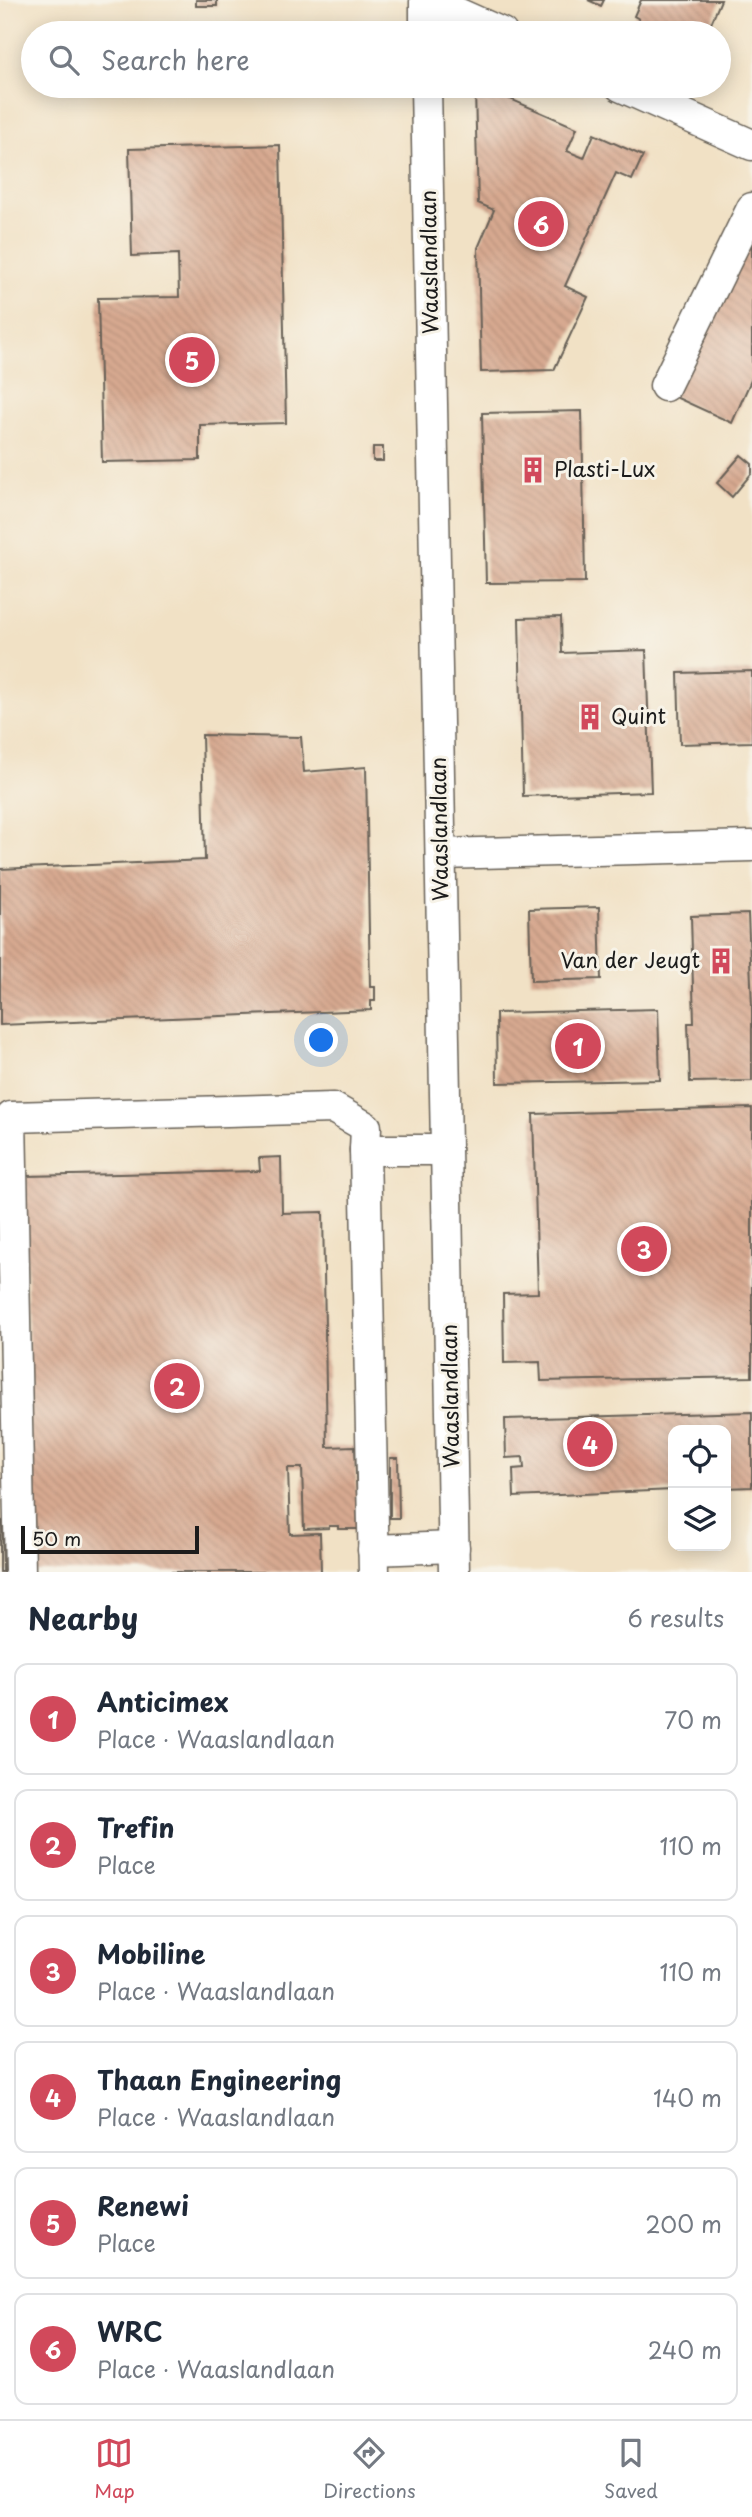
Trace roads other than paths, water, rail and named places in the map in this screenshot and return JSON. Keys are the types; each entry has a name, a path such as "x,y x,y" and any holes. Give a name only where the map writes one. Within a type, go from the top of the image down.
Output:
{"street":[{"path":"425,21 426,0 474,21"},
{"name":"Waaslandlaan","path":"426,98 454,1560"},
{"path":"647,98 752,145"},
{"path":"665,386 752,208"},
{"path":"440,854 752,845"},
{"path":"20,1572 11,1117 333,1108 366,1127 374,1561 454,1560"},
{"path":"365,1150 446,1150"}],"place":[{"name":"WRC","path":"541,224"},
{"name":"Renewi","path":"192,360"},
{"name":"Plasti-Lux","path":"533,470"},
{"name":"Quint","path":"590,717"},
{"name":"Van der Jeugt","path":"721,961"},
{"name":"Anticimex","path":"578,1046"},
{"name":"Mobiline","path":"644,1249"},
{"name":"Trefin","path":"177,1386"},
{"name":"Thaan Engineering","path":"590,1444"}]}
